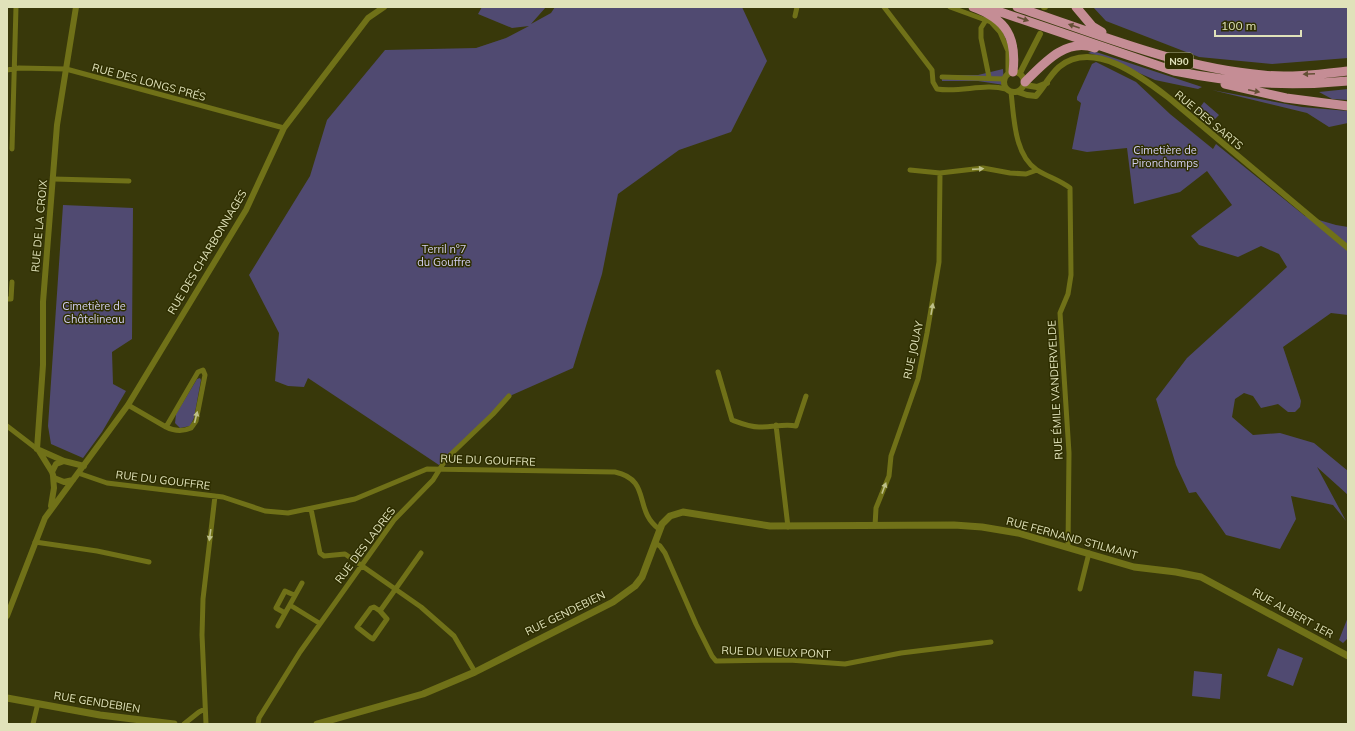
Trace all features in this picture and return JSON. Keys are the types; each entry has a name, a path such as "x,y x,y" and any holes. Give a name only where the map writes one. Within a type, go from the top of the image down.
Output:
{"highway":[{"path":"973,7 988,12 1000,21 1010,34 1015,56 1011,75"},
{"name":"N90","path":"986,7 1174,71 1203,77 1266,85 1315,85 1348,81"},
{"name":"N90","path":"1017,7 1157,55 1209,68 1265,76 1324,74 1348,71"},
{"path":"1076,7 1084,18 1098,30 1142,47 1157,55"},
{"path":"1025,83 1052,55 1064,49 1079,46 1092,47 1159,70 1174,71"},
{"path":"1324,74 1348,67"},
{"path":"1203,77 1261,93 1309,102 1348,106"}],"main road":[{"name":"RUE GENDEBIEN","path":"317,724 423,694 475,672 613,602 635,586 642,577 659,529 670,516 683,512 763,525 788,527"},
{"name":"RUE FERNAND STILMANT","path":"788,527 982,527 1018,533 1134,567 1176,572 1200,578 1226,590"},
{"name":"RUE ALBERT 1ER","path":"1226,590 1348,656"},
{"name":"RUE GENDEBIEN","path":"7,694 16,699"},
{"name":"RUE GENDEBIEN","path":"7,698 100,715 174,724"}],"street":[{"path":"12,149 10,134 16,7"},
{"name":"RUE DE LA CROIX","path":"37,449 43,365 43,302 57,125 76,7"},
{"name":"RUE DES CHARBONNAGES","path":"50,510 128,405 246,210 284,128 368,18 384,7"},
{"path":"795,16 797,7"},
{"path":"884,7 932,70 933,82 937,89 948,91 987,87 1018,92 1025,83"},
{"path":"950,7 991,22 1000,32 1008,51 1011,75 1009,90"},
{"path":"986,20 981,28 981,38 989,77"},
{"path":"1011,75 1040,34"},
{"name":"RUE DES SARTS","path":"1018,92 1036,96 1063,64 1089,56 1120,66 1138,75 1169,98 1348,248"},
{"name":"RUE DES LONGS PRÉS","path":"7,70 66,69 284,128"},
{"path":"942,77 989,77 1011,75 1025,83 1037,87 1047,83"},
{"name":"RUE ÉMILE VANDERVELDE","path":"1009,90 1020,148 1028,161 1036,170 1060,181 1070,188 1071,275 1068,294 1060,313 1069,452 1068,548"},
{"path":"910,170 940,173 983,168 1010,173 1026,174 1036,170"},
{"name":"RUE JOUAY","path":"875,526 876,508 888,476 891,456 918,379 927,333 939,262 940,173"},
{"path":"53,178 129,181"},
{"path":"7,299 11,299 12,282"},
{"path":"128,405 166,427 180,431 187,430 193,426 206,375 203,370 198,372 166,427"},
{"path":"718,372 732,420 758,428 776,425 796,426 806,396"},
{"name":"RUE DES LADRES","path":"258,724 259,718 300,652 394,520 433,480 446,459 493,414 509,396"},
{"path":"776,425 788,527"},
{"path":"7,426 37,449 64,461 84,466"},
{"path":"37,449 52,474 62,482 73,480"},
{"path":"8,612 35,542 50,510 54,488 52,474 56,464 64,461"},
{"name":"RUE DU GOUFFRE","path":"78,473 108,483 215,496 277,513 288,513 355,499 427,469 440,468 622,473 637,483 646,515 659,529"},
{"path":"206,724 202,635 204,589 215,496"},
{"path":"311,509 320,553 324,556 345,554 421,607 454,636 475,672"},
{"path":"35,542 96,551 149,562"},
{"name":"RUE DU VIEUX PONT","path":"655,543 660,546 665,553 696,624 716,661 789,660 845,664 895,654 991,642"},
{"path":"380,611 421,553"},
{"path":"1080,589 1089,553"},
{"path":"278,626 302,583"},
{"path":"285,613 276,608 286,591 294,595"},
{"path":"290,605 320,623"},
{"path":"374,607 380,611 387,619 373,639 357,627 371,608 374,607"},
{"path":"33,724 38,703"},
{"path":"184,724 205,709"}],"green space":[{"name":"Terril n°7 du Gouffre","path":"482,7 546,7 531,24 551,13 555,7 742,7 767,61 731,132 679,150 618,194 602,274 573,368 512,395 439,465 308,378 304,387 288,386 275,381 279,333 249,275 310,176 327,120 385,50 476,48 506,38 529,26 512,28 478,14"},
{"path":"1093,7 1348,7 1348,58 1272,64 1199,57 1106,21"},
{"path":"1093,51 1202,87 1198,89 1155,80 1100,56 1088,53"},
{"name":"Cimetière de Pironchamps","path":"1096,62 1136,82 1170,114 1213,149 1216,144 1305,216 1348,227 1348,315 1331,313 1283,347 1301,401 1300,407 1295,412 1288,412 1278,404 1261,408 1253,396 1244,393 1235,399 1232,417 1253,435 1280,433 1314,443 1348,471 1348,495 1317,467 1346,521 1333,505 1291,496 1296,519 1280,549 1226,535 1196,492 1189,493 1176,465 1156,399 1187,358 1287,267 1279,254 1261,246 1238,257 1199,245 1191,236 1232,205 1207,171 1180,192 1134,204 1127,148 1087,152 1072,149 1081,103 1077,100 1077,97 1092,64"},
{"path":"1003,69 1004,85 978,81 942,81 942,75 978,75"},
{"path":"1348,89 1348,100 1332,99 1319,92"},
{"path":"1212,90 1302,107 1348,111 1348,123 1329,127 1307,113"},
{"path":"1204,102 1219,115 1212,122 1198,110"},
{"name":"Cimetière de Châtelineau","path":"63,205 133,208 132,339 112,352 113,384 126,391 102,432 83,458 51,444 48,426"},
{"path":"200,378 201,380 194,418 190,426 180,428 175,423 176,414 197,379"},
{"path":"1348,617 1348,638 1343,643 1339,640"},
{"path":"1278,648 1303,658 1293,686 1267,676"},
{"path":"1194,671 1222,674 1220,699 1192,696"}]}
